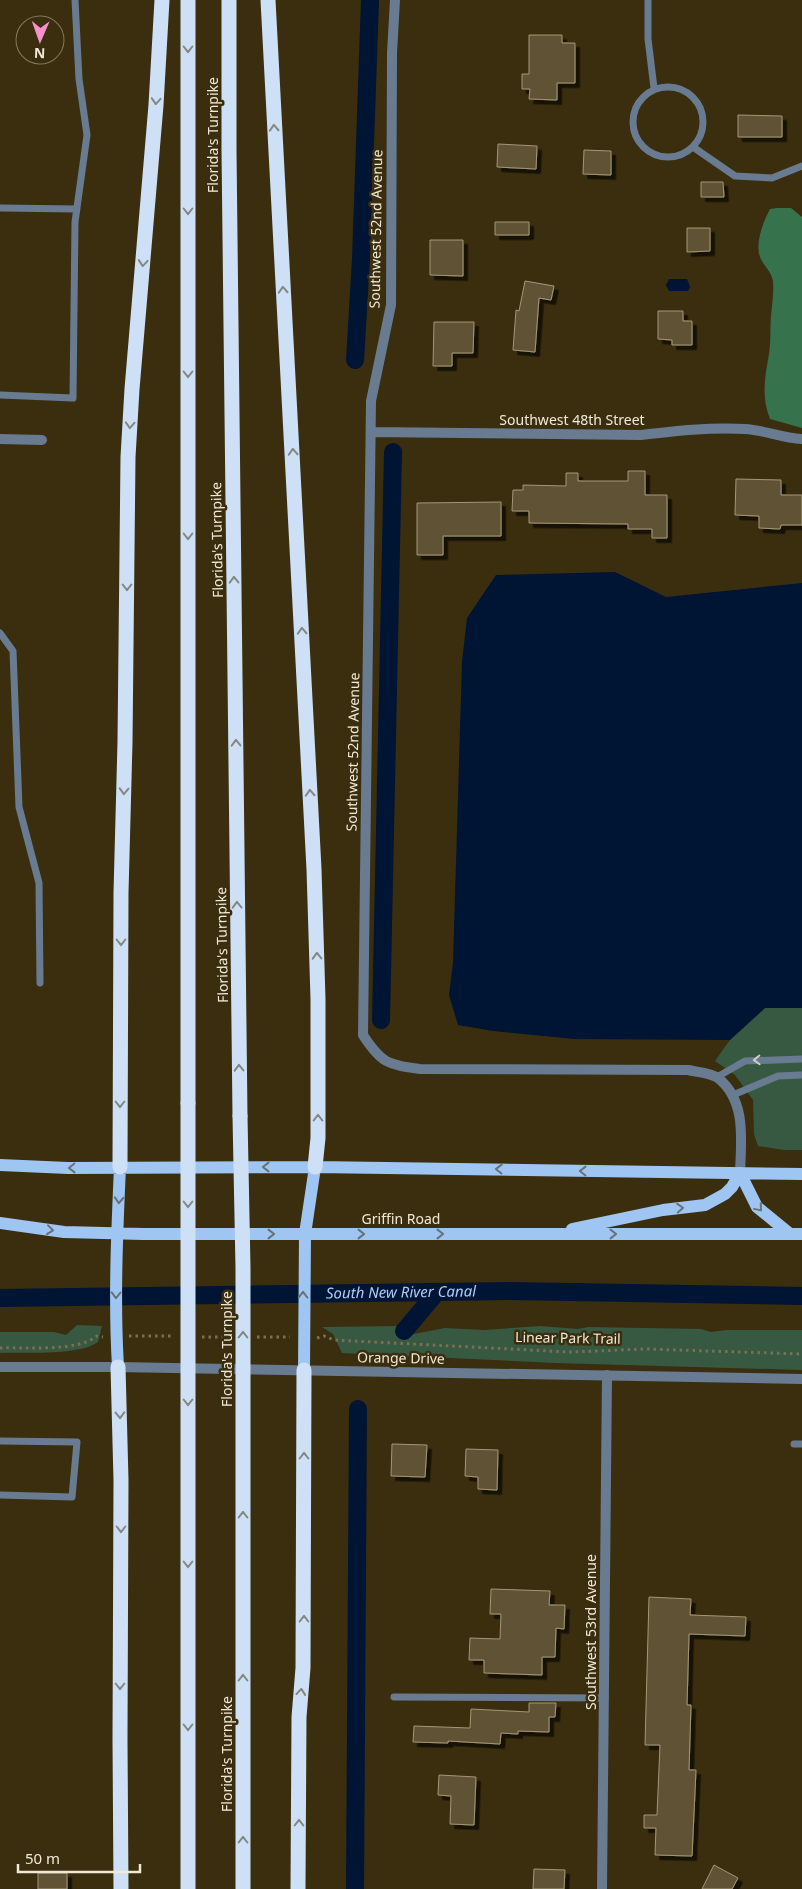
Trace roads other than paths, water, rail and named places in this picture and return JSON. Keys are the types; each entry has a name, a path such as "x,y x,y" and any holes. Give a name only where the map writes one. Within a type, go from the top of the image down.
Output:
{"highway":[{"path":"120,1167 120,893 125,742 128,457 156,105 162,0"},
{"name":"Florida's Turnpike","path":"188,0 188,1889"},
{"name":"Florida's Turnpike","path":"229,0 229,150 243,1268 243,1889"},
{"path":"268,0 314,869 318,999 318,1138 315,1167"},
{"path":"118,1367 121,1480 121,1889"},
{"path":"298,1889 299,1717 304,1668 304,1370"}],"main road":[{"path":"0,1165 68,1168 315,1167 802,1174"},
{"path":"118,1367 116,1328 120,1167"},
{"path":"304,1370 305,1234 315,1167"},
{"path":"740,1173 757,1207 796,1234"},
{"path":"546,1234 663,1210 705,1205 725,1194 732,1187 740,1173"},
{"name":"Griffin Road","path":"0,1224 64,1232 117,1233 796,1234"}],"street":[{"name":"Southwest 52nd Avenue","path":"395,0 392,53 391,305 371,401 364,1035 376,1055 394,1066 420,1069 688,1070 717,1077"},
{"name":"Southwest 48th Street","path":"371,432 641,435 683,430 746,429 802,439"},
{"path":"0,439 42,440"},
{"path":"717,1077 733,1095 742,1128 740,1173"},
{"name":"Orange Drive","path":"0,1367 118,1367 802,1379"},
{"name":"Southwest 53rd Avenue","path":"602,1889 607,1375"}],"lane":[{"path":"0,395 73,398 75,222 87,135 79,79 75,0"},
{"path":"648,0 648,39 654,88"},
{"path":"668,86 682,88 693,96 701,108 704,122 701,135 693,147 681,155 668,158 654,155 642,147 634,135 632,122 634,108 642,96 654,88 668,86"},
{"path":"693,147 735,176 772,178 802,166"},
{"path":"0,208 77,209"},
{"path":"0,633 13,651 19,806 38,883 40,983"},
{"path":"717,1077 746,1061 802,1059"},
{"path":"733,1095 778,1076 802,1075"},
{"path":"0,1441 77,1442 72,1497 0,1495"},
{"path":"394,1697 604,1698"}],"water":[{"path":"669,279 687,279 690,287 688,291 669,291 666,285"},
{"path":"615,572 666,597 802,583 802,1008 765,1008 730,1040 574,1039 493,1031 458,1025 449,995 453,963 462,662 467,618 496,575"}],"waterway":[{"path":"355,360 361,259 370,0"},
{"path":"381,1020 393,452"},
{"name":"South New River Canal","path":"0,1298 510,1291 802,1296"},
{"path":"404,1331 437,1292"},
{"path":"355,1889 358,1409"}]}
